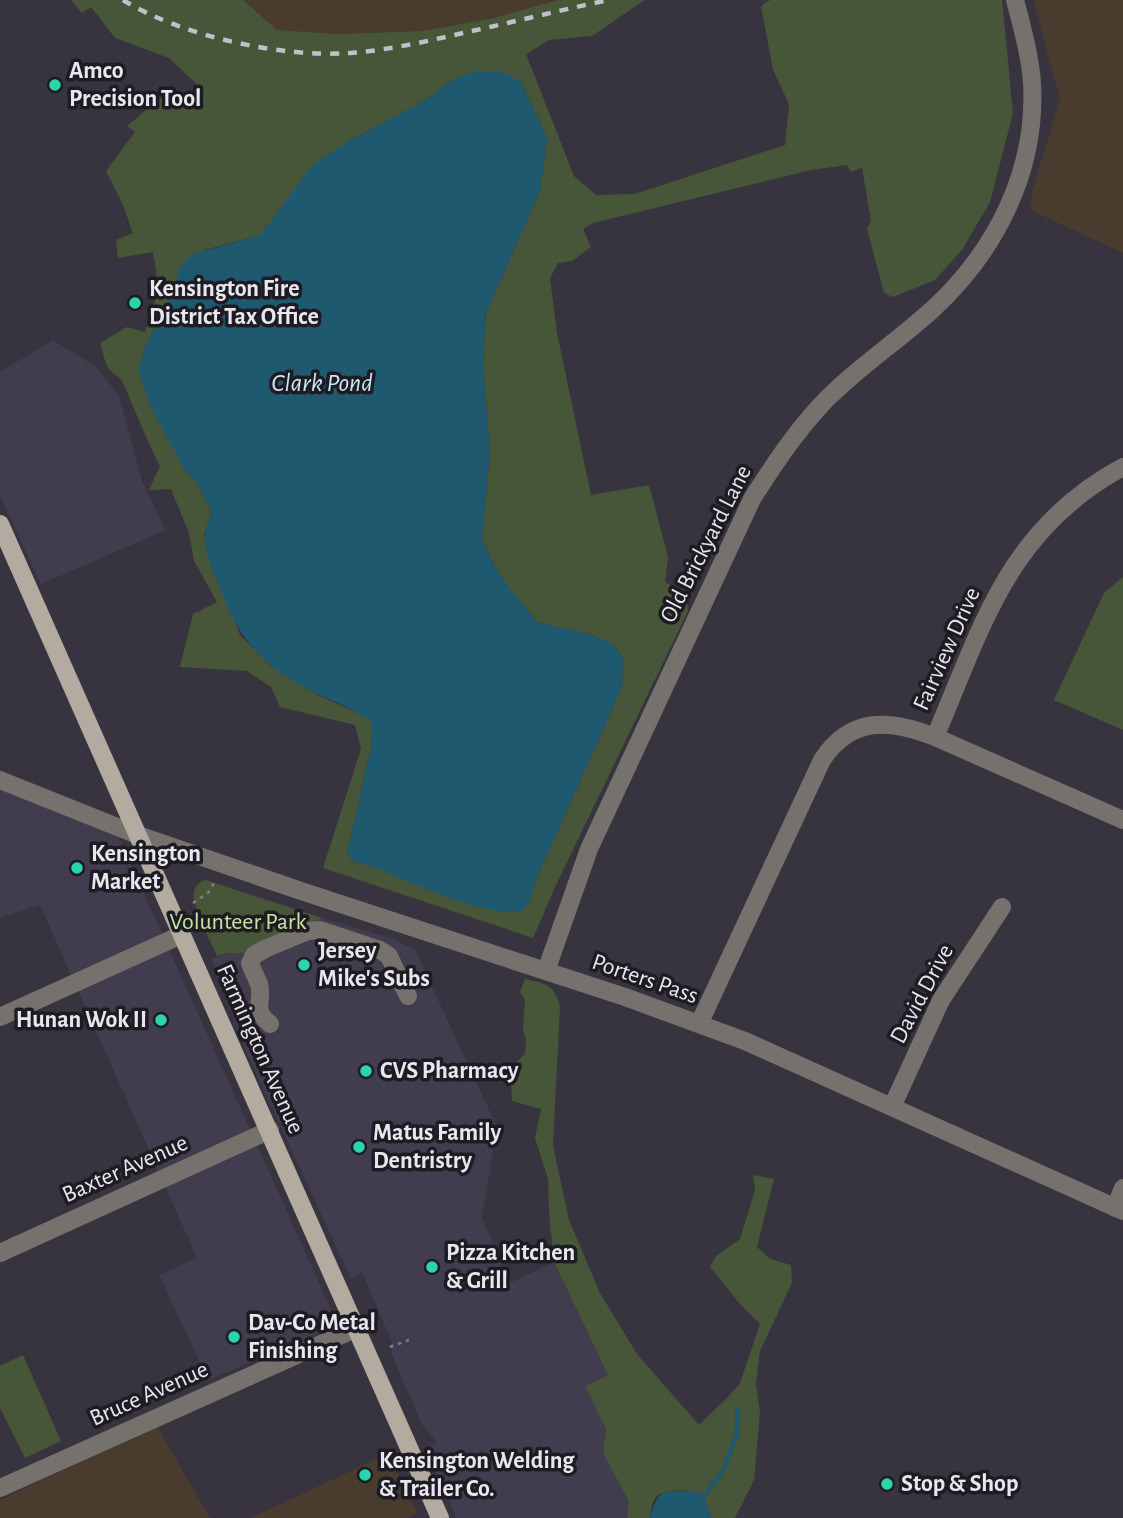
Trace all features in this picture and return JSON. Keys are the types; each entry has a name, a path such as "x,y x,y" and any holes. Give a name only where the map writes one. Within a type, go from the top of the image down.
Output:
{"main road":[{"name":"Farmington Avenue","path":"0,524 440,1518"}],"street":[{"name":"Old Brickyard Lane","path":"546,971 589,849 752,499 780,456 821,405 847,379 931,311 961,282 983,254 1004,219 1017,185 1032,113 1032,83 1015,0"},
{"name":"Fairview Drive","path":"699,1024 822,760 831,746 842,736 860,727 878,724 898,725 935,737 994,601 1030,541 1052,517 1101,479 1123,467"},
{"path":"935,737 1123,820"},
{"name":"Porters Pass","path":"0,780 135,834 546,971 744,1041 1119,1210"},
{"name":"David Drive","path":"892,1107 941,1000 1002,907"},
{"path":"270,1024 262,1017 257,1004 260,986 250,963 254,956 267,948 308,931 320,930 380,950 389,956 408,996"},
{"path":"0,1017 181,935"},
{"name":"Baxter Avenue","path":"0,1253 270,1130"},
{"path":"1119,1210 1123,1188"},
{"name":"Bruce Avenue","path":"0,1488 357,1328"}],"path":[{"path":"193,904 208,893 216,880"},
{"path":"390,1347 409,1340"}],"shaded area":[{"path":"243,0 558,0 494,18 422,31 339,34 277,30"},
{"path":"1033,0 1123,0 1123,253 1030,210 1032,191 1060,100"},
{"path":"53,340 96,367 119,396 142,481 166,530 41,584 0,496 0,372"},
{"path":"0,790 118,836 338,1325 208,1380 159,1275 197,1258 40,905 0,918"},
{"path":"322,918 394,939 415,950 497,1127 482,1218 510,1283 554,1262 608,1375 585,1386 606,1429 603,1453 628,1500 627,1518 456,1518 427,1448 437,1442 422,1425 392,1355 392,1343 364,1276 361,1272 351,1279 246,1051 211,959 227,953 247,953"},
{"path":"157,1426 210,1518 0,1518 0,1500"},
{"name":"Kensington Welding & Trailer Co.","path":"387,1454 417,1513 406,1518 250,1518"}],"green space":[{"path":"71,0 243,0 277,30 339,34 422,31 494,18 558,0 645,0 592,36 549,40 526,54 574,176 596,195 635,194 785,145 789,104 773,70 761,6 770,0 1002,0 1013,113 990,202 962,250 935,280 893,297 884,293 867,229 871,221 862,168 851,172 847,165 811,170 593,223 583,229 591,247 572,261 558,263 550,278 557,333 591,495 649,485 668,557 665,582 686,594 688,611 533,938 323,868 361,749 355,725 280,707 271,687 247,671 180,667 193,614 217,602 194,561 189,533 171,489 149,490 160,466 123,382 107,366 100,343 127,327 145,332 159,289 153,252 118,258 116,240 133,233 106,171 135,132 127,126 166,94 204,91 169,58 115,38 91,7 82,13","holes":["451,81 521,82 547,138 540,191 486,313 483,366 490,452 482,539 494,565 537,622 592,635 614,645 623,659 622,687 533,886 530,901 367,865 353,861 347,854 371,748 373,723 364,716 314,693 271,666 240,635 204,535 212,511 195,480 184,469 167,435 152,333 162,324 205,250 261,235 284,204 350,140 423,102"]},
{"path":"1123,577 1123,730 1054,700 1104,593"},
{"name":"Volunteer Park","path":"206,880 322,918 247,953 217,956 194,897 196,887"},
{"path":"525,979 552,989 560,1007 553,1146 569,1220 600,1293 637,1354 699,1425 740,1383 760,1324 710,1267 716,1256 740,1239 755,1190 753,1175 774,1179 757,1247 770,1259 791,1265 792,1283 760,1351 756,1384 760,1413 754,1480 735,1518 711,1518 703,1495 680,1491 657,1496 652,1504 650,1518 627,1518 628,1500 603,1453 606,1429 585,1386 608,1375 554,1262 548,1179 535,1138 541,1109 512,1101 510,1068 525,1054 525,1000 520,992"},
{"path":"23,1355 61,1441 25,1458 0,1408 0,1366"}],"water":[{"name":"Clark Pond","path":"502,71 521,82 547,138 540,191 486,313 483,366 490,452 482,539 494,565 537,622 592,635 614,645 623,659 622,687 533,886 530,901 522,911 482,908 460,902 353,861 347,854 371,748 372,723 282,674 245,638 227,607 208,556 205,534 212,511 195,480 184,469 176,454 151,407 139,374 143,352 152,333 162,324 181,265 193,254 261,235 311,166 350,140 423,102 451,81 471,72"},
{"path":"695,1491 703,1495 711,1518 650,1518 656,1500 664,1493"}],"waterway":[{"path":"702,1499 724,1469 737,1434 737,1409"}],"railway":[{"path":"123,0 147,13 203,34 264,48 323,54 365,52 411,44 608,0"}],"place":[{"name":"Amco Precision Tool","path":"55,85"},
{"name":"Kensington Fire District Tax Office","path":"135,303"},
{"name":"Kensington Market","path":"77,868"},
{"name":"Jersey Mike's Subs","path":"304,965"},
{"name":"Hunan Wok II","path":"161,1020"},
{"name":"CVS Pharmacy","path":"366,1071"},
{"name":"Matus Family Dentristry","path":"359,1147"},
{"name":"Pizza Kitchen & Grill","path":"432,1267"},
{"name":"Dav-Co Metal Finishing","path":"234,1337"},
{"name":"Kensington Welding & Trailer Co.","path":"365,1475"},
{"name":"Stop & Shop","path":"887,1484"}]}
